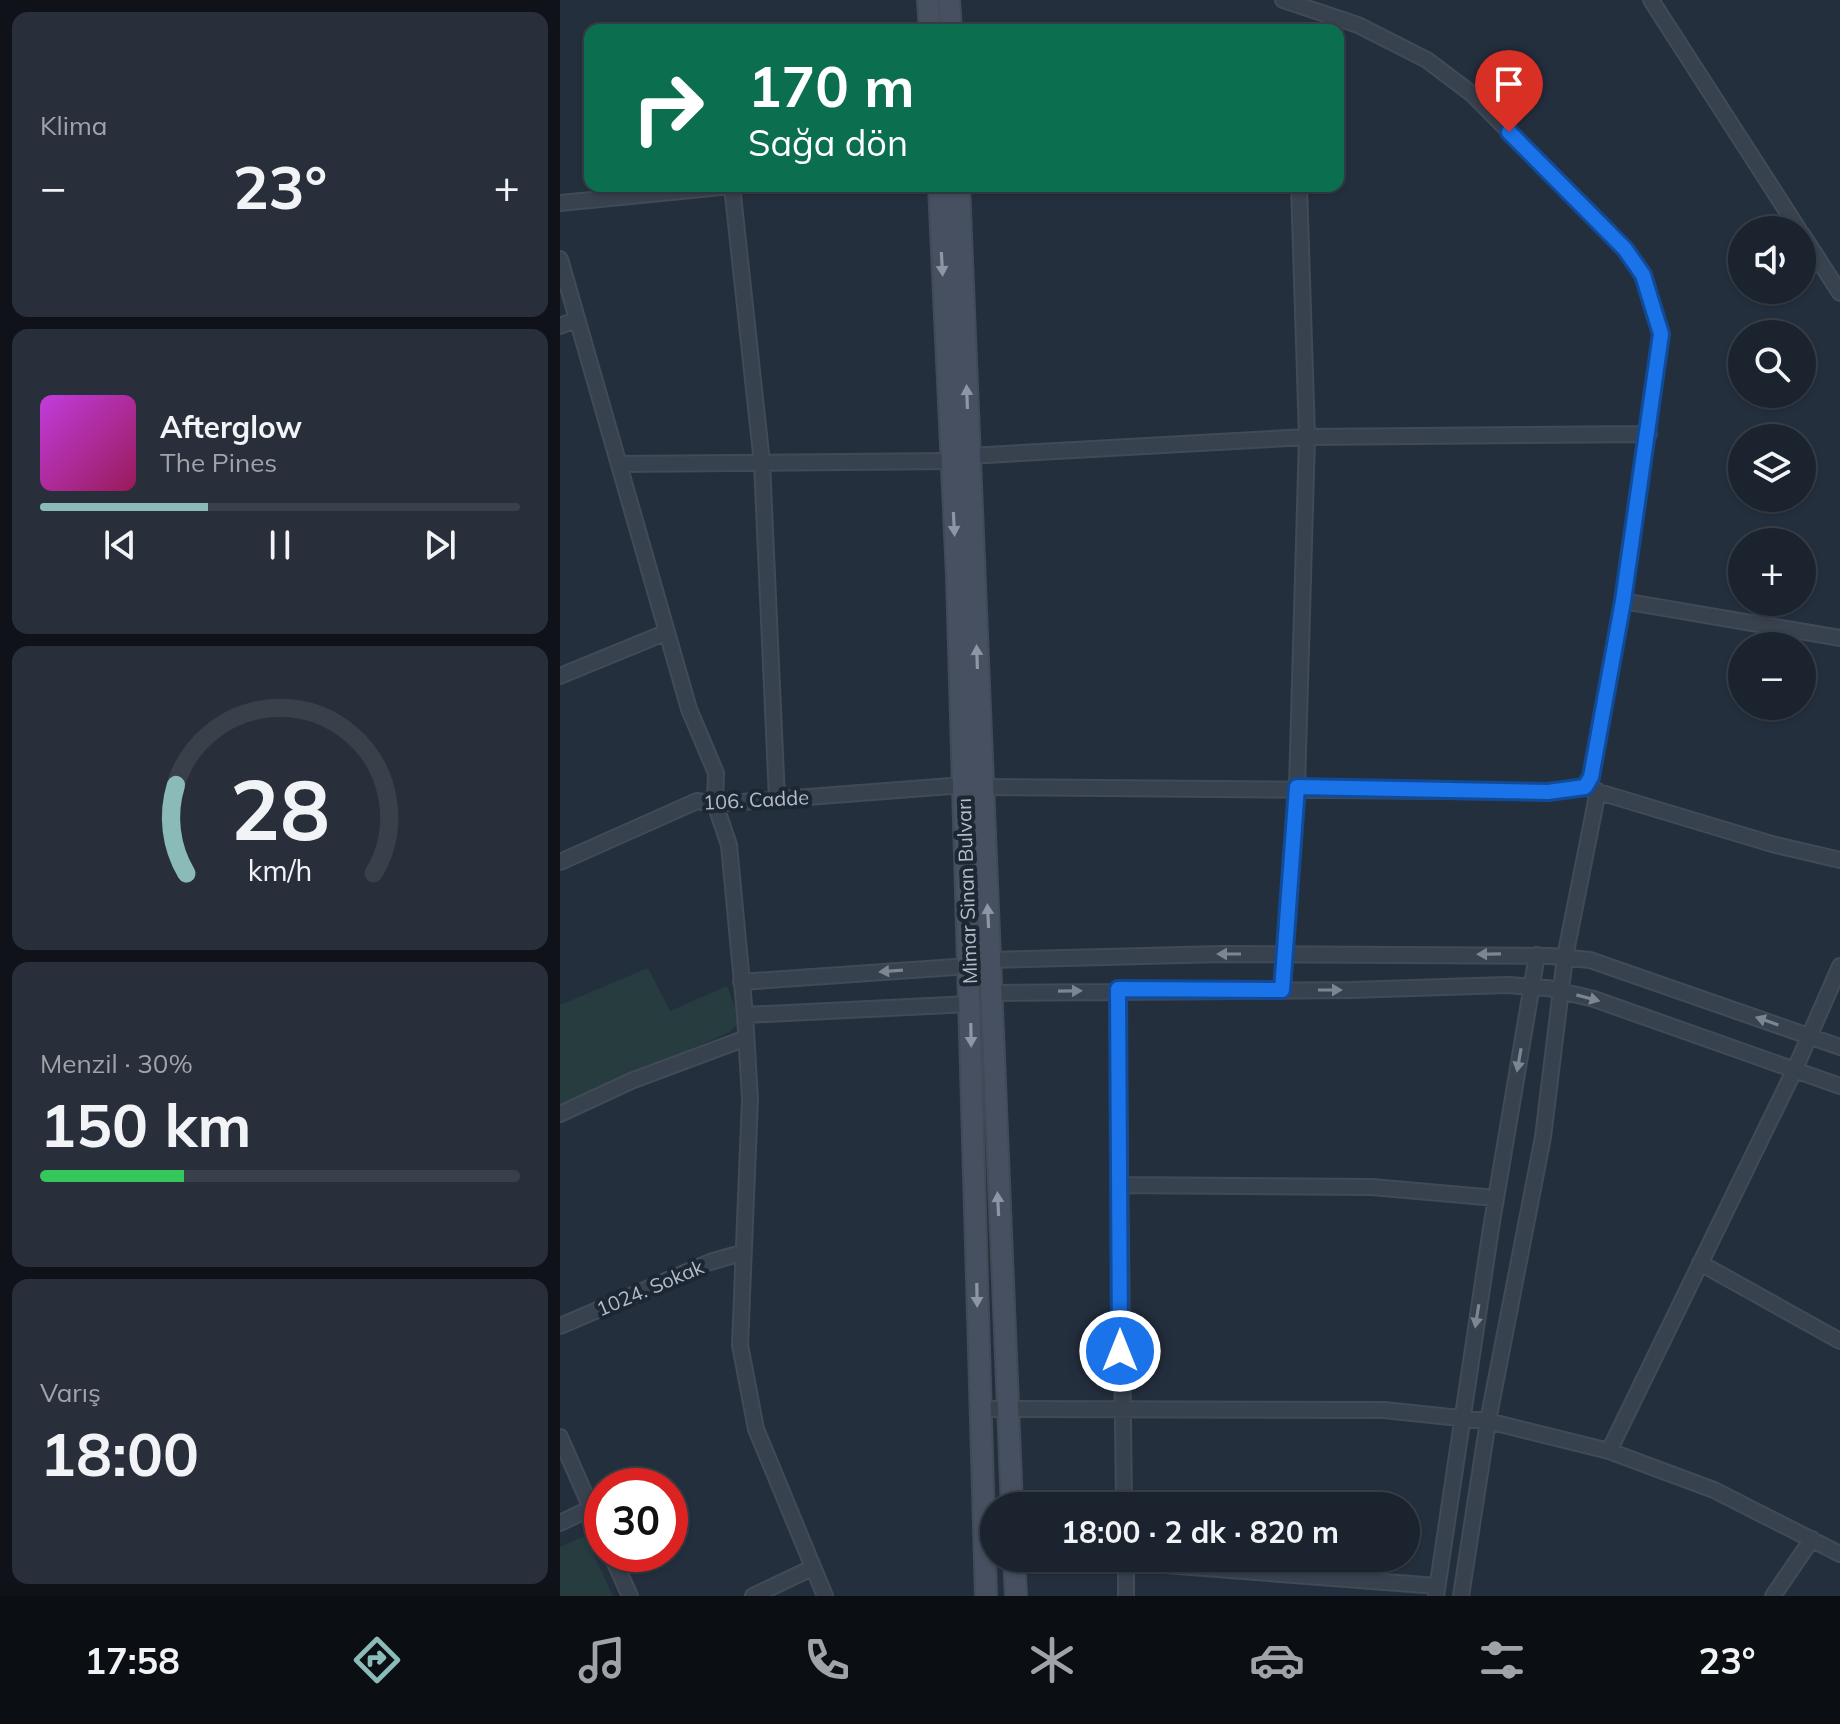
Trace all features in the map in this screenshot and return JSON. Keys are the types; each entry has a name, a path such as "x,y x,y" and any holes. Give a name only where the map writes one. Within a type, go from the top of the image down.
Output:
{"main road":[{"path":"928,0 930,24"},
{"path":"949,0 951,24"},
{"name":"Mimar Sinan Bulvarı","path":"939,192 960,458"},
{"name":"Mimar Sinan Bulvarı","path":"959,192 960,458 973,786 992,993 1011,1492"},
{"name":"Mimar Sinan Bulvarı","path":"973,786 969,966 986,1596"},
{"path":"1015,1572 1016,1596"}],"street":[{"path":"1283,0 1358,25 1427,60 1472,94 1625,249 1643,275 1661,334 1623,601 1591,777 1540,1152 1488,1421 1461,1596"},
{"path":"1651,0 1791,216"},
{"path":"560,203 671,192"},
{"path":"733,192 762,463 777,799"},
{"path":"1282,990 1287,955 1297,787 1307,437 1299,192"},
{"path":"1816,255 1840,293"},
{"path":"560,259 689,709 716,773 715,804 729,845 750,1099 741,1253 740,1345 756,1429 825,1596"},
{"path":"560,326 577,319"},
{"path":"619,464 960,458 1307,437 1649,434"},
{"path":"1623,601 1840,638"},
{"path":"560,676 667,632"},
{"name":"106. Cadde","path":"560,862 697,801 715,804 973,786 1548,792 1591,789"},
{"path":"1591,789 1772,844 1840,860"},
{"path":"990,960 1287,955 1565,957 1590,960 1840,1047"},
{"path":"1246,1572 1436,1591 1537,955"},
{"path":"741,982 969,966"},
{"path":"1609,1451 1795,1069 1840,966"},
{"path":"992,993 1118,989 1532,987 1594,999 1840,1086"},
{"path":"1118,989 1120,1409 1123,1492"},
{"path":"745,1015 970,1004"},
{"path":"560,1114 631,1081 746,1038"},
{"path":"1120,1185 1372,1187 1496,1198"},
{"name":"1024. Sokak","path":"560,1326 710,1262 741,1253"},
{"path":"1700,1263 1840,1341"},
{"path":"979,1409 1384,1410 1488,1421 1609,1451 1714,1490 1840,1554"},
{"path":"560,1437 584,1492"},
{"path":"560,1523 584,1511"},
{"path":"1773,1596 1812,1539"},
{"path":"753,1596 812,1568"},
{"path":"619,1572 630,1596"},
{"path":"1126,1572 1126,1596"}],"green space":[{"path":"648,968 670,1011 727,986 740,1021 730,1032 560,1106 560,1005"},
{"path":"584,1536 584,1572 602,1572 613,1596 560,1596 560,1547"}],"route":[{"path":"1120,1351 1118,989 1282,990 1287,955 1297,787 1548,792 1585,787 1591,777 1623,601 1661,334 1643,275 1625,249 1509,132"}]}
